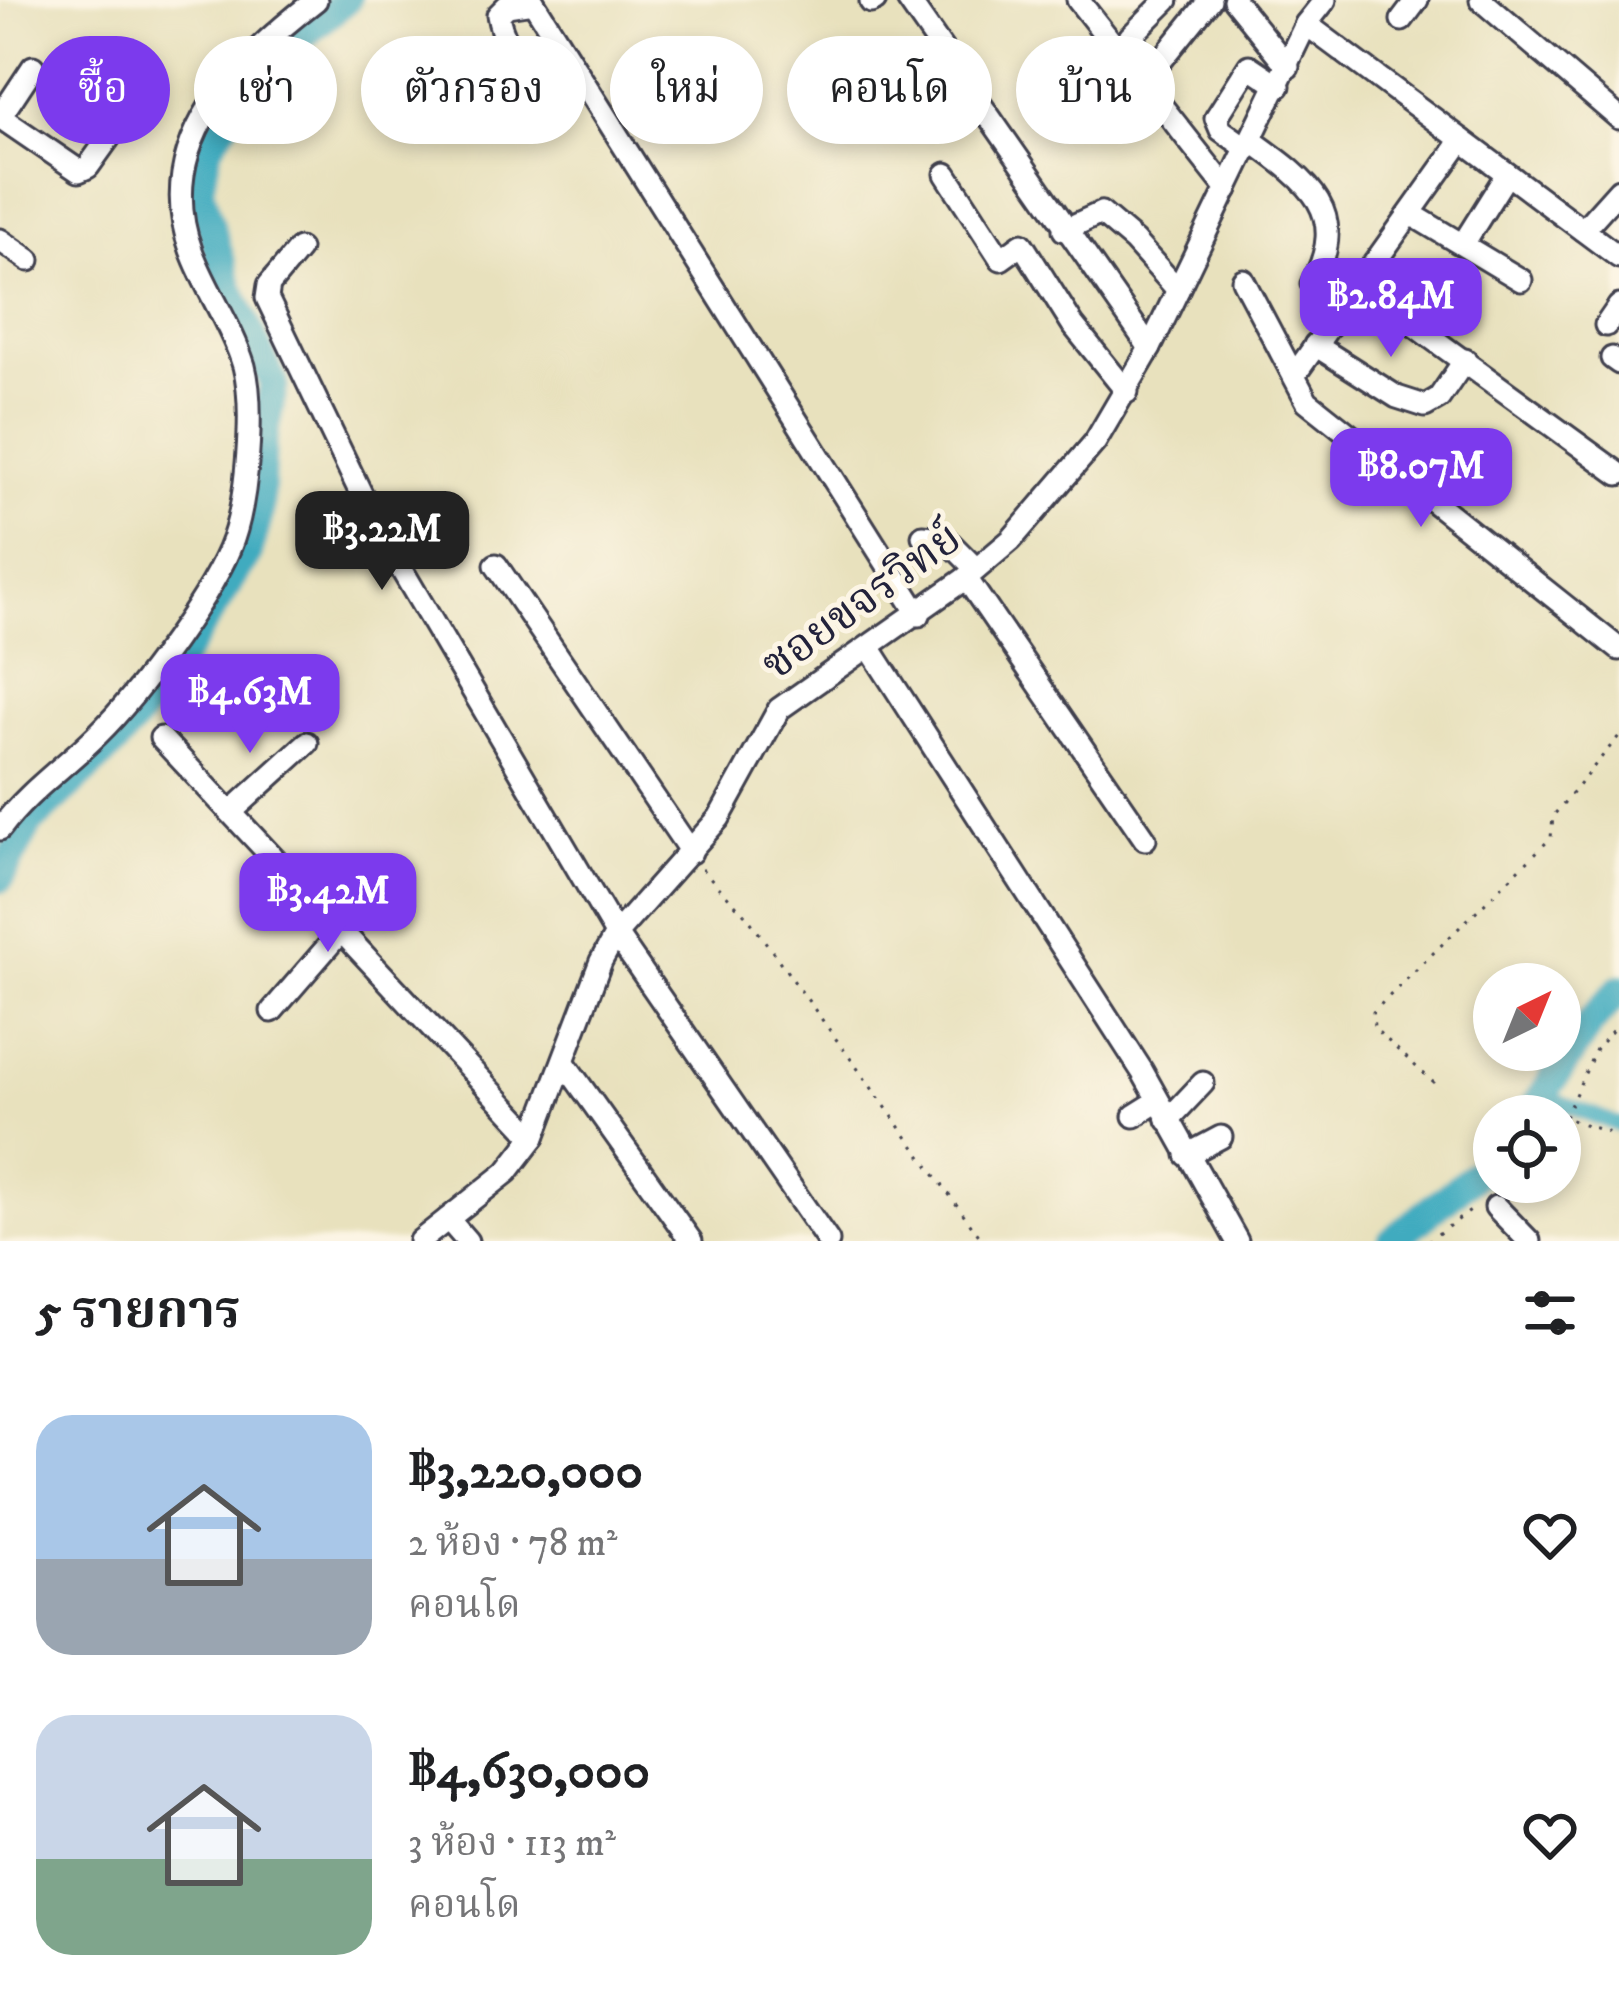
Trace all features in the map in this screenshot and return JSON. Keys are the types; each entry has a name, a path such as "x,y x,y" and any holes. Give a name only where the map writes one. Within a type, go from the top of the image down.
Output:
{"street":[{"path":"0,829 29,793 116,715 196,605 237,525 248,385 240,354 183,222 180,173 188,142 206,112 255,54 316,0"},
{"path":"908,0 1150,348"},
{"path":"1078,0 1111,36"},
{"path":"1131,36 1167,0"},
{"path":"1175,43 1210,0"},
{"path":"1234,0 1283,76"},
{"name":"ซอยขจรวิทย์","path":"420,1241 507,1172 534,1137 565,1064 588,990 616,934 719,818 779,709 971,573 1066,480 1127,392 1306,24 1325,0"},
{"path":"1402,20 1417,0"},
{"path":"1480,0 1619,118"},
{"path":"508,36 498,15 507,6 533,1 554,36"},
{"path":"1306,24 1619,257"},
{"path":"1283,76 1249,66 1216,118 1221,130 1301,180 1325,210 1330,241 1312,284"},
{"path":"33,67 0,117 36,142"},
{"path":"586,89 919,614"},
{"path":"1175,115 1227,189"},
{"path":"1296,373 1462,140"},
{"path":"40,144 79,171 101,144"},
{"path":"946,174 1001,260 1022,244 1073,325 1127,392"},
{"path":"1463,244 1507,174"},
{"path":"1583,230 1619,190"},
{"path":"1064,230 1101,213 1178,290"},
{"path":"1411,214 1521,280"},
{"path":"0,240 29,260"},
{"path":"299,249 269,285 268,298 339,454 616,934 828,1241"},
{"path":"1243,280 1296,373 1299,392 1619,649"},
{"path":"1360,286 1619,474"},
{"path":"1315,345 1396,397 1426,406 1439,398 1465,360"},
{"path":"922,536 945,538 971,573 1145,839"},
{"path":"496,565 690,854"},
{"path":"869,647 1163,1110 1232,1239"},
{"path":"161,739 534,1137"},
{"path":"231,812 307,743"},
{"path":"272,1011 343,929"},
{"path":"565,1064 691,1241"},
{"path":"1134,1116 1163,1110 1204,1083"},
{"path":"1187,1155 1221,1137"},
{"path":"1491,1203 1529,1241"},
{"path":"448,1220 467,1241"}],"path":[{"path":"1434,1083 1374,1028 1373,1012 1551,838 1553,816 1619,736"},
{"path":"690,854 748,918 983,1241"},
{"path":"1573,1095 1596,1049 1619,1023"},
{"path":"1581,1123 1619,1136"},
{"path":"1428,1241 1491,1203"}],"waterway":[{"path":"0,878 29,823 115,743 160,689 248,553 259,514 262,443 274,384 229,288 199,189 208,147 259,71 346,0"},
{"path":"1543,1095 1590,1023 1619,990"},
{"path":"1581,1110 1619,1125"},
{"path":"1392,1241 1473,1176"}]}
